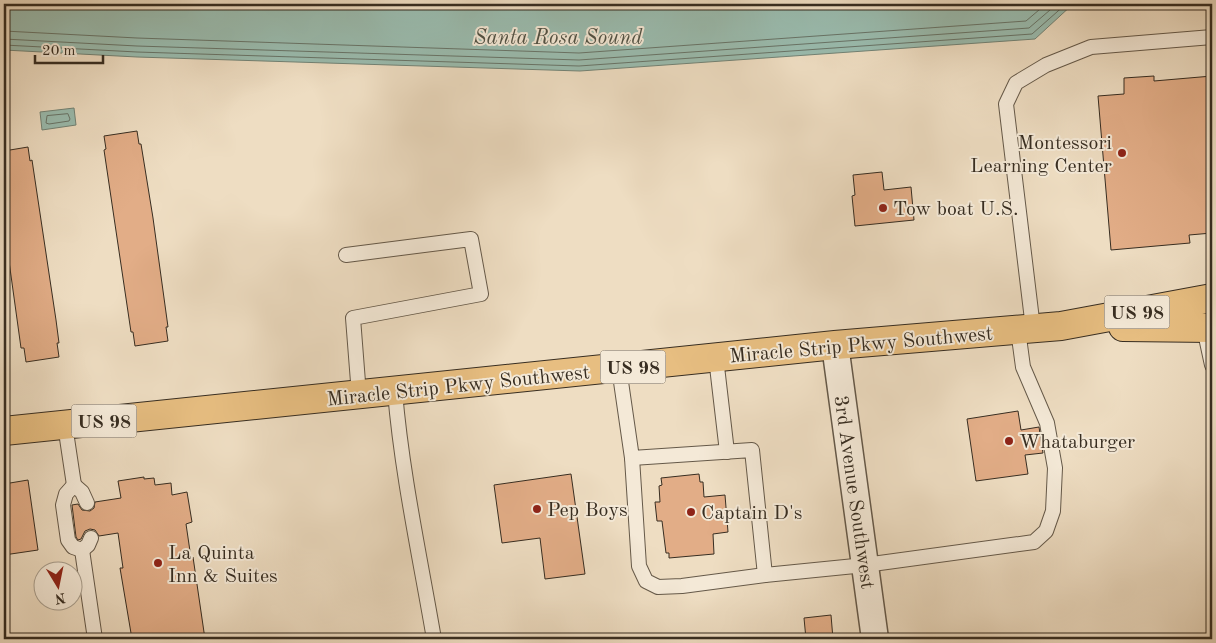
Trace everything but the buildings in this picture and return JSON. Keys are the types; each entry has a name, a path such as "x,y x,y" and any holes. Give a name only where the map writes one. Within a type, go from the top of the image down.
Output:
{"highway":[{"name":"Miracle Strip Pkwy Southwest","path":"1062,326 1212,298"},
{"name":"Miracle Strip Pkwy Southwest","path":"4,431 835,345 1062,326 1208,328"}],"street":[{"name":"3rd Avenue Southwest","path":"835,345 876,639"}],"lane":[{"path":"619,368 632,458 639,566 646,581 658,587 682,586 865,565 1034,542 1046,531 1053,512 1054,468 1047,423 1023,367 1025,329 1006,104 1016,83 1046,65 1091,46 1212,37"},
{"path":"346,254 471,239 481,294 352,318 359,395"},
{"path":"1208,328 1212,364"},
{"path":"716,358 727,452"},
{"path":"395,392 398,430 434,639"},
{"path":"65,425 74,485 82,492 87,503"},
{"path":"632,458 752,450 765,575"},
{"path":"74,485 66,494 63,505 68,540 73,547 82,550"},
{"path":"82,550 88,545 91,538"},
{"path":"82,550 95,639"}],"water":[{"name":"Santa Rosa Sound","path":"4,4 1073,4 1035,39 580,71 137,57 4,50"},
{"path":"74,108 76,125 42,130 40,112"}],"place":[{"name":"Montessori Learning Center","path":"1122,153"},
{"name":"Tow boat U.S.","path":"883,208"},
{"name":"Whataburger","path":"1009,441"},
{"name":"Pep Boys","path":"537,509"},
{"name":"Captain D's","path":"691,512"},
{"name":"La Quinta Inn & Suites","path":"158,563"}]}
